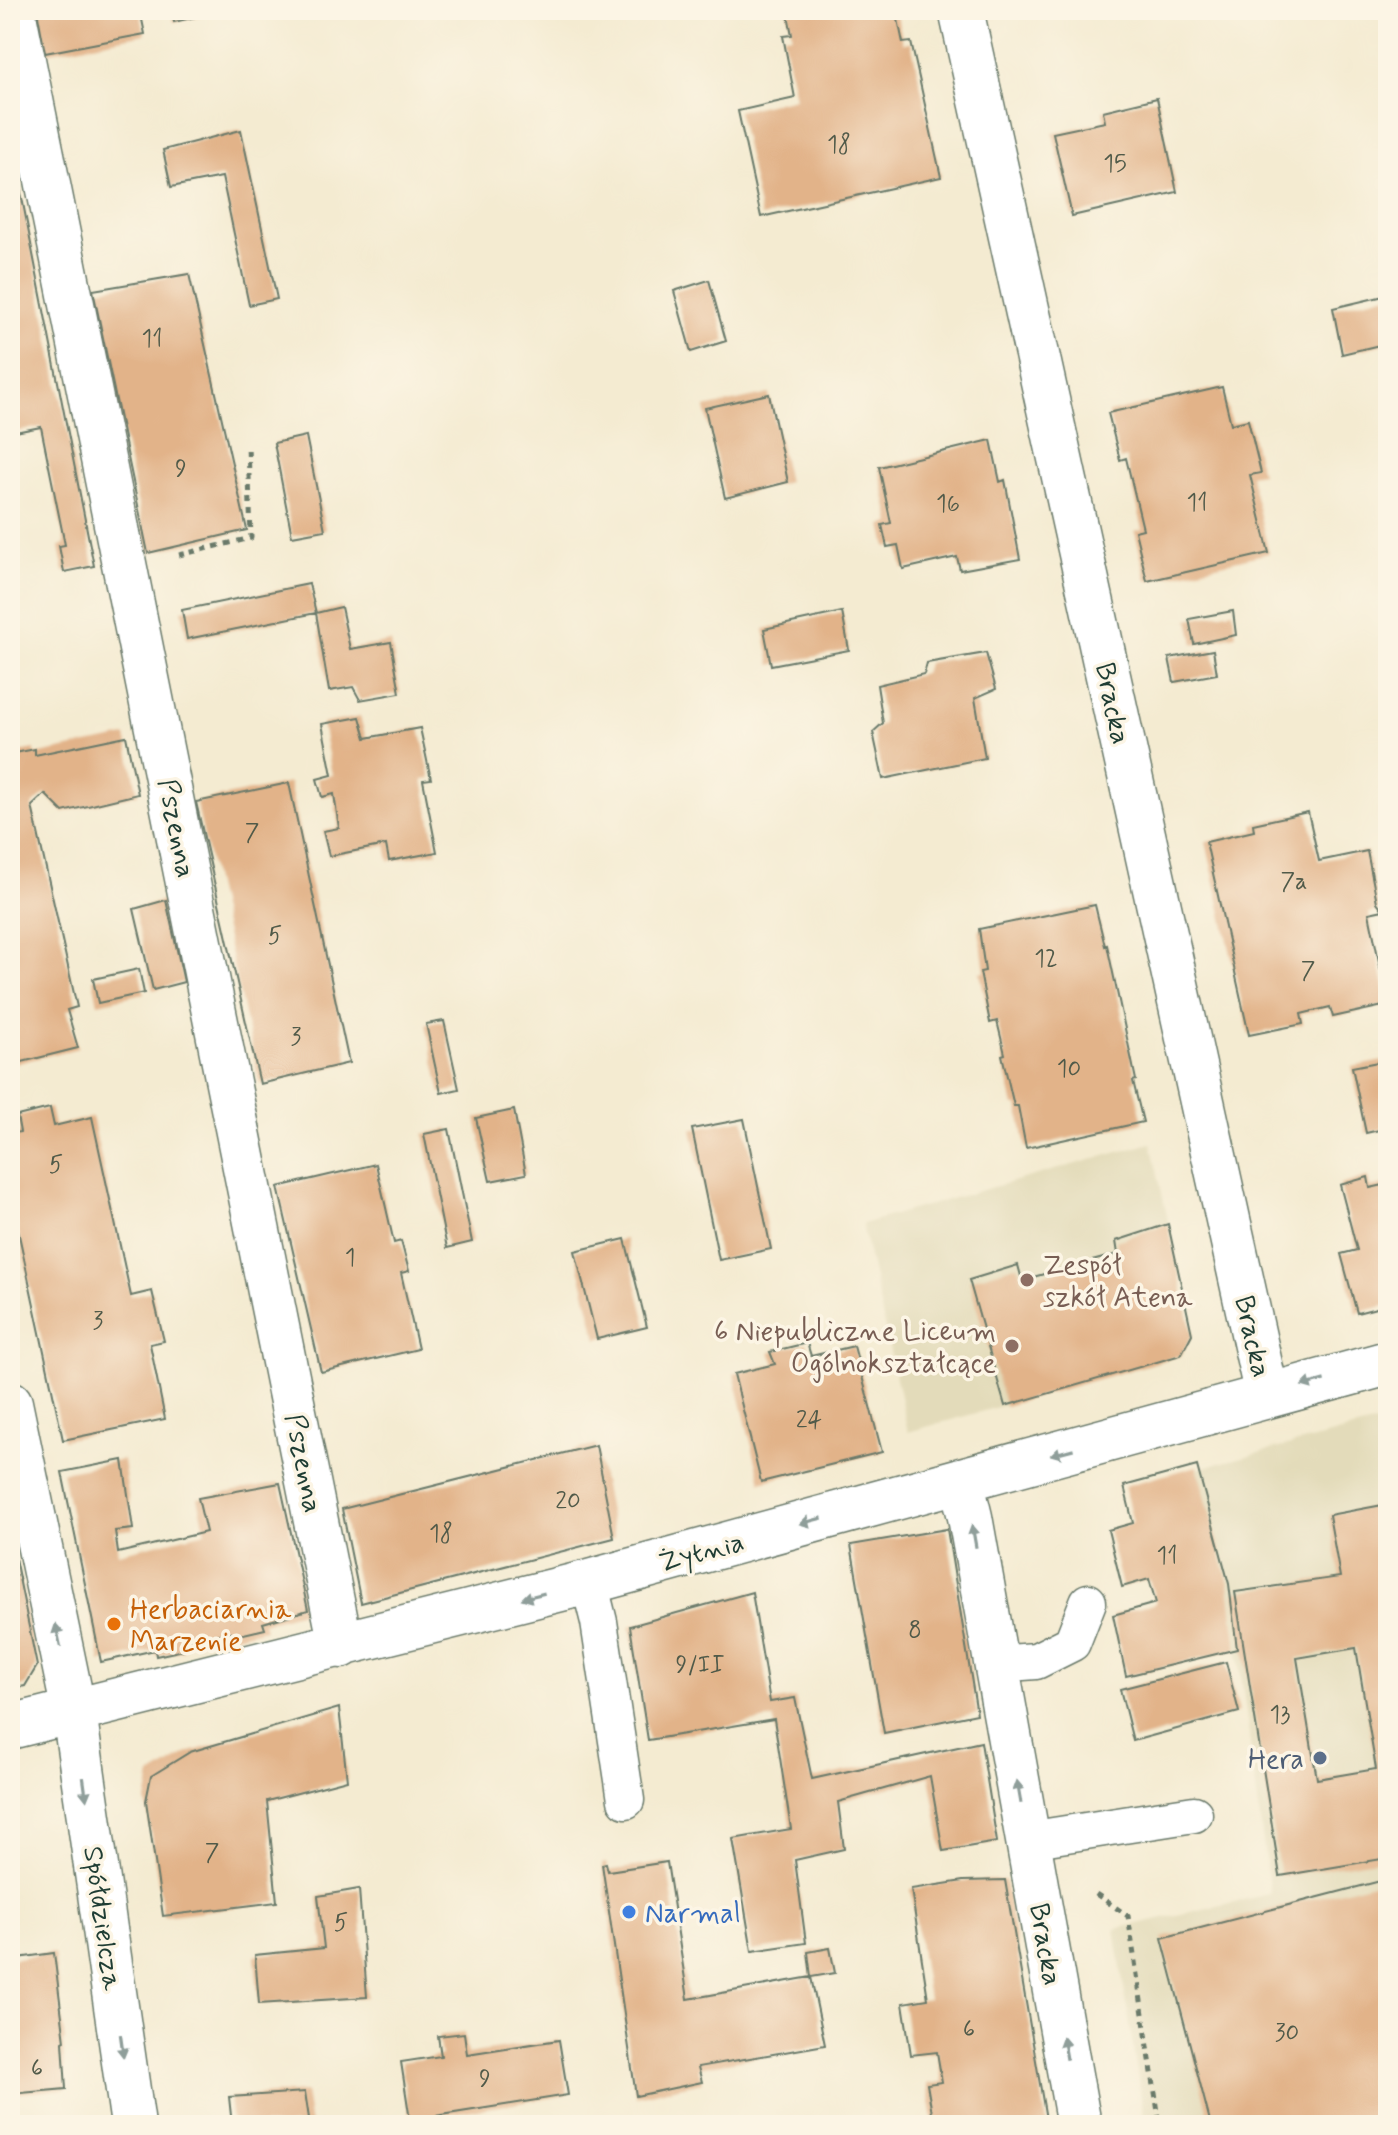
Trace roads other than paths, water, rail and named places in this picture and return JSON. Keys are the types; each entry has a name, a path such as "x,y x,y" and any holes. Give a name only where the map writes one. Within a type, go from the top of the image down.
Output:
{"street":[{"name":"Pszenna","path":"13,10 341,1646"},
{"name":"Bracka","path":"961,10 1267,1396"},
{"name":"Żytnia","path":"10,1727 589,1582 1388,1363"},
{"name":"Spółdzielcza","path":"10,1403 74,1712 133,2125"},
{"name":"Bracka","path":"961,1480 1079,2125"}],"lane":[{"path":"589,1582 602,1637 626,1800"},
{"path":"996,1664 1036,1661 1072,1643 1088,1602"},
{"path":"1028,1840 1194,1814"}],"place":[{"name":"Zespół szkół Atena","path":"1027,1280"},
{"name":"6 Niepubliczne Liceum Ogólnokształcące","path":"1012,1346"},
{"name":"Herbaciarnia Marzenie","path":"114,1624"},
{"name":"Hera","path":"1320,1758"},
{"name":"Narmal","path":"629,1912"}]}
